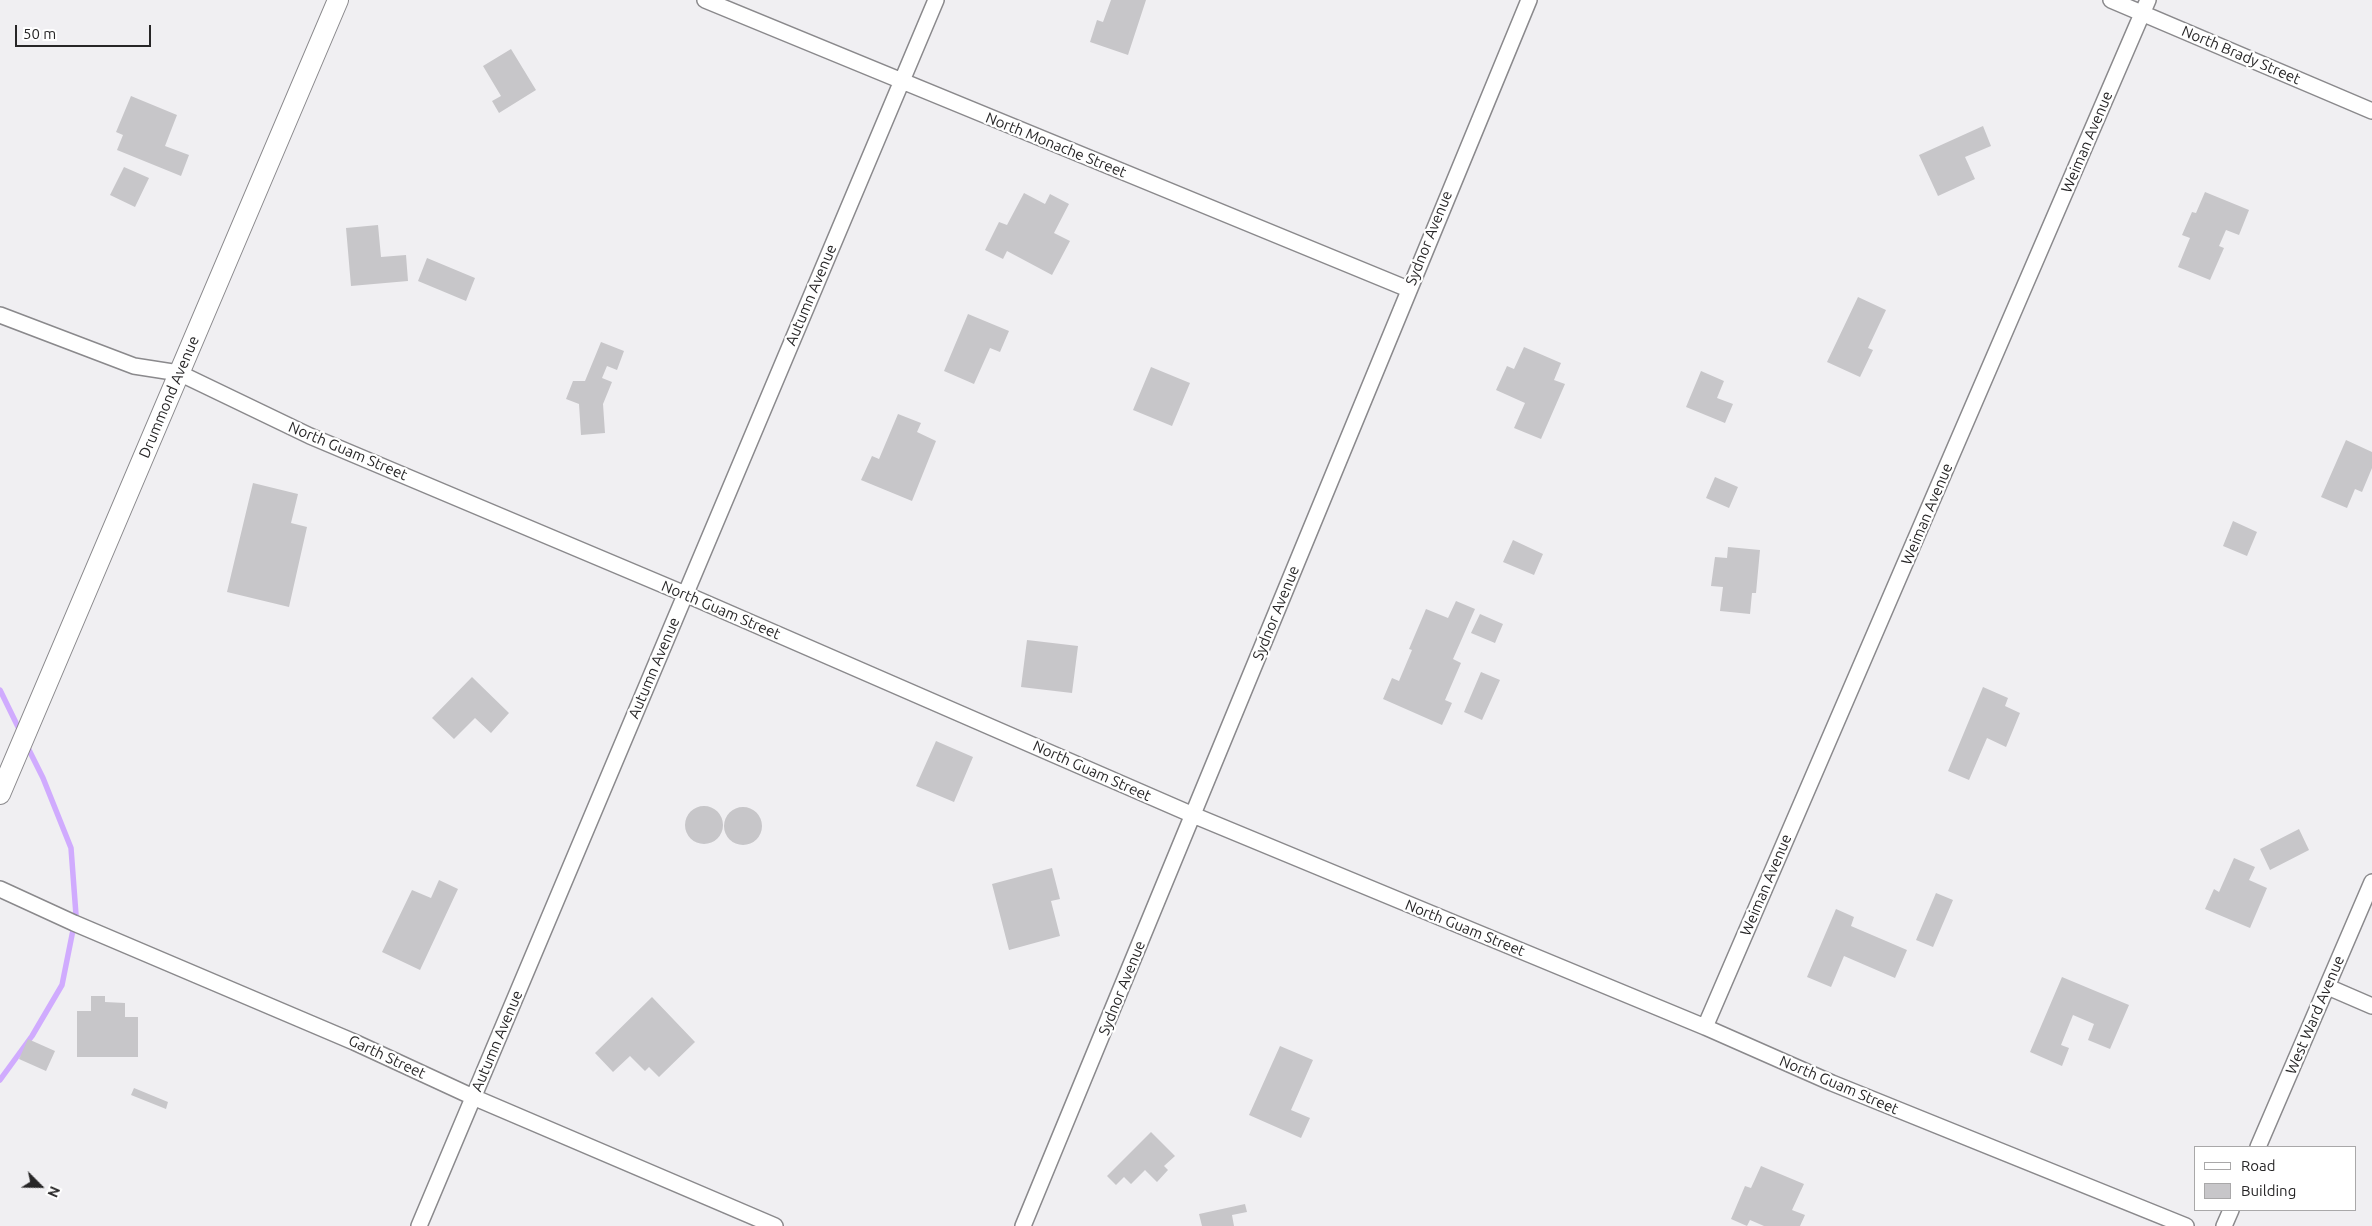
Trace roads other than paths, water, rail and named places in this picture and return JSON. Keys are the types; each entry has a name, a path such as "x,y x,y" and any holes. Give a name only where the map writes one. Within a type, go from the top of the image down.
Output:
{"street":[{"name":"Drummond Avenue","path":"0,794 338,0"},
{"name":"North Monache Street","path":"705,0 1408,289"},
{"name":"Autumn Avenue","path":"419,1226 936,0"},
{"name":"Sydnor Avenue","path":"1023,1226 1528,0"},
{"name":"North Brady Street","path":"2111,0 2145,7 2372,111"},
{"name":"Weiman Avenue","path":"1705,1027 2145,7"},
{"name":"North Guam Street","path":"0,315 134,366 179,373 310,436 685,594 1193,815 1705,1027 1832,1084 2186,1226"},
{"name":"West Ward Avenue","path":"2258,1146 2372,882"},
{"name":"Garth Street","path":"0,888 74,923 354,1042 473,1097 774,1226"},
{"path":"2328,987 2372,1006"},
{"path":"2224,1226 2231,1211"}],"waterway":[{"path":"0,690 21,733"},
{"path":"0,1080 32,1036 62,985 76,915 71,848 43,778 26,744"}]}
